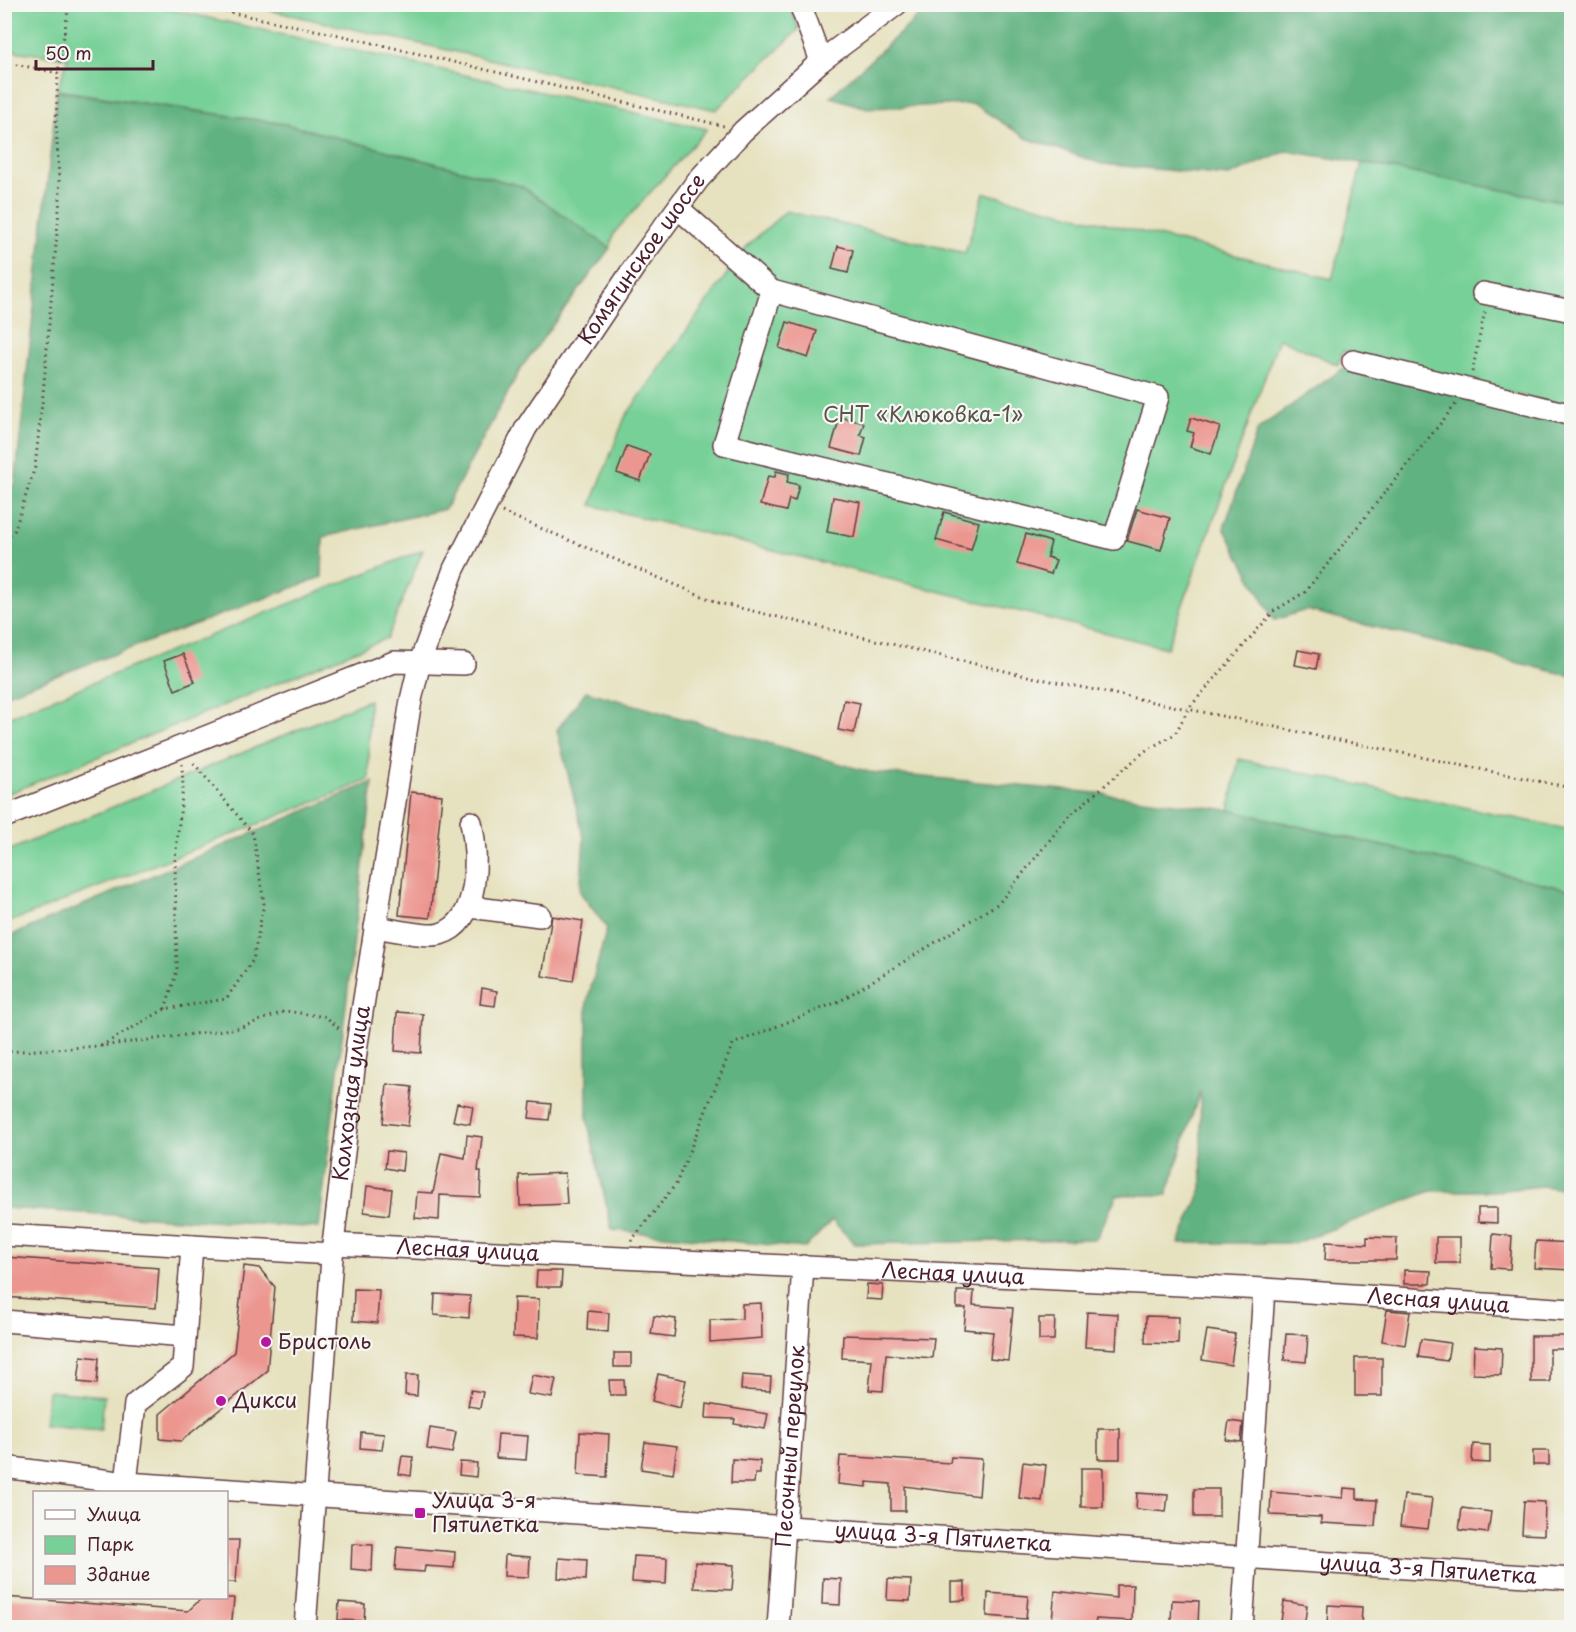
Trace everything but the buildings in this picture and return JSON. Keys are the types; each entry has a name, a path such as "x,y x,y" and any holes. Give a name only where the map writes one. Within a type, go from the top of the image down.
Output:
{"street":[{"path":"800,4 821,61"},
{"name":"Комягинское шоссе","path":"454,569 525,428 698,180 743,131 821,61 897,4"},
{"path":"678,208 772,291 1158,398 1114,539 724,444 772,291"},
{"path":"1486,294 1572,311"},
{"path":"1353,361 1469,387 1572,415"},
{"name":"Колхозная улица","path":"305,1628 333,1249 357,1044 420,662 454,569"},
{"path":"4,817 394,662 464,664"},
{"path":"375,927 438,935 454,928 470,907 477,849 471,822"},
{"path":"470,907 540,916"},
{"name":"Лесная улица","path":"4,1235 192,1246 618,1257 1264,1289 1572,1311"},
{"path":"126,1483 135,1404 183,1367 192,1246"},
{"name":"Песочный переулок","path":"778,1628 803,1266"},
{"path":"1242,1628 1264,1289"},
{"path":"4,1321 185,1336"},
{"name":"улица 3-я Пятилетка","path":"4,1467 126,1483 1572,1579"}],"path":[{"path":"4,537 14,532 35,467 60,198 56,122 58,73 69,4"},
{"path":"190,4 491,69 743,131"},
{"path":"4,62 58,73"},
{"path":"618,1257 676,1184 734,1044 840,1001 999,903 1069,816 1145,751 1174,734 1189,708 1274,611 1305,592 1469,387 1486,294"},
{"path":"486,505 719,603 1022,675 1572,788"},
{"path":"165,1009 177,970 175,859 183,787 181,747"},
{"path":"101,1046 165,1009 226,999 253,960 264,903 253,834 181,747"},
{"path":"4,1052 101,1046 239,1028 286,1011 326,1017 357,1044"}],"green space":[{"path":"789,4 799,29 716,110 246,5"},
{"path":"5,5 151,5 707,129 614,233 610,248 521,186 285,124 57,90 68,58 5,50"},
{"path":"931,5 1571,5 1571,203 1287,151 1229,176 1102,164 1026,138 974,104 867,108 830,97"},
{"path":"57,91 285,124 521,186 610,248 521,368 445,509 323,537 322,577 5,695 5,490 15,485"},
{"name":"СНТ «Клюковка-1»","path":"1362,163 1571,203 1571,408 1343,351 1338,365 1279,338 1167,648 591,505 625,417 747,246 786,211 965,253 984,193 1332,279"},
{"path":"1348,365 1571,420 1571,676 1306,610 1274,620 1224,528 1258,429"},
{"path":"423,550 387,638 5,795 5,718"},
{"path":"586,691 869,772 1096,793 1229,810 1571,890 1571,1190 1541,1186 1496,1191 1431,1191 1296,1243 1179,1243 1202,1189 1200,1091 1167,1195 1117,1195 1096,1239 855,1244 832,1220 805,1248 612,1230 587,1119 587,1002 607,928 580,892 584,838 557,730"},
{"path":"369,700 369,780 5,924 5,852"},
{"path":"1239,759 1571,830 1571,890 1229,810"},
{"path":"373,782 319,1228 5,1208 5,938"},
{"path":"48,1391 104,1396 101,1429 44,1424"}],"place":[{"name":"Бристоль","path":"266,1342"},
{"name":"Дикси","path":"221,1401"},
{"name":"Улица 3-я Пятилетка","path":"420,1513"}]}
